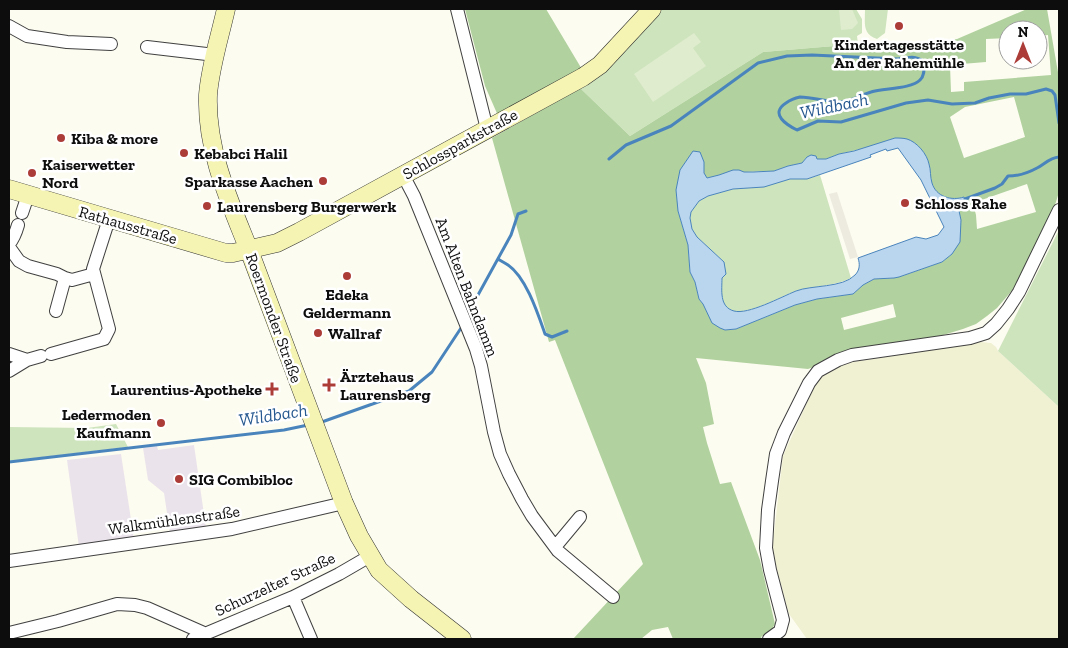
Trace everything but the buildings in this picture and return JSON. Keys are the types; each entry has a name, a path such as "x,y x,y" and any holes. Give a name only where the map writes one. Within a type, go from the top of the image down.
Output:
{"street":[{"name":"Roermonder Straße","path":"226,9 208,93 208,118 210,139 217,165 235,216 344,503 370,556 379,570 392,583 462,639"},
{"path":"457,9 487,129"},
{"name":"Schlossparkstraße","path":"249,250 277,243 313,225 582,77 600,65 652,9"},
{"path":"9,26 26,36 67,42 111,44"},
{"path":"147,47 215,55"},
{"name":"Am Alten Bahndamm","path":"403,175 414,196 472,339 481,366 500,454 509,474 532,516 558,551 613,597"},
{"name":"Rathausstraße","path":"9,189 226,253 249,250"},
{"path":"28,195 16,233 9,245 19,261 28,266 72,280 94,274"},
{"path":"769,639 780,631 782,620 766,548 776,454 784,433 809,383 818,371 852,355 970,338 986,332 1008,310 1019,292 1059,210"},
{"path":"9,371 26,360 104,339 109,328 93,268 109,219"},
{"path":"56,311 65,278"},
{"path":"9,354 26,360"},
{"name":"Walkmühlenstraße","path":"9,561 232,529 344,503"},
{"path":"556,547 580,517"},
{"name":"Schurzelter Straße","path":"193,639 293,597 370,556"},
{"path":"293,597 311,639"},
{"path":"9,633 117,604 147,608 206,634"}],"shaded area":[{"path":"837,192 858,257 850,259 829,194"},
{"path":"194,445 206,528 170,533 164,493 148,480 143,448 157,446 158,450"},
{"path":"121,454 134,539 79,547 67,460"}],"green space":[{"path":"465,9 546,9 583,71 499,118 485,86"},
{"path":"660,9 856,9 862,19 862,33 857,36 858,44 763,52 630,136 580,88"},
{"path":"839,9 852,9 858,23 852,29 841,30"},
{"path":"865,9 888,9 885,33 877,39 869,34 865,27"},
{"path":"1027,9 1047,9 1059,78 1059,192 1052,215 1015,287 997,308 976,324 940,336 808,369 696,358 706,383 714,424 703,427 707,443 720,484 731,482 760,560 775,624 772,629 761,637 762,639 673,639 668,627 652,630 641,639 573,639 643,564 555,340 549,342 492,138 580,88 630,136 763,52 858,44 893,45 957,39 998,21 998,38 986,39 986,62 950,65 951,92 964,91 964,82 1051,75 1048,20 1001,20","holes":["1014,97 1025,137 964,158 950,117 965,107","895,138 929,164 931,183 938,193 950,198 964,197 965,200 959,203 958,206 952,254 942,262 905,275 894,278 874,279 863,285 853,294 817,299 795,305 736,329 725,330 699,299 695,282 690,272 688,245 678,211 704,162 706,178 744,172 774,171 802,163 807,157 826,159","1027,184 1036,212 977,229 973,203","893,304 896,317 844,330 841,318"]},
{"path":"694,33 701,42 693,48 706,66 653,102 634,74"},
{"path":"820,175 851,278 832,284 799,290 746,310 736,311 727,308 721,297 724,262 697,237 692,229 691,212 699,201 708,196 733,189 790,179 807,179"},
{"path":"1059,230 1059,407 998,351"},
{"path":"981,342 991,343 996,347 998,351 1059,407 1059,639 807,639 789,614 772,551 783,456 815,385 824,374 840,364"},
{"path":"116,424 128,447 9,461 9,427 87,428"}],"water":[{"path":"895,138 904,138 921,149 928,160 932,183 937,192 950,198 964,197 965,200 959,203 958,206 961,220 960,242 952,254 942,262 899,277 874,279 863,285 853,294 817,299 795,305 736,329 725,330 712,323 699,299 695,282 690,272 688,245 678,211 676,190 680,170 693,151 700,152 704,162 704,173 707,178 733,170 744,172 774,171 802,163 811,155 816,156 817,159 826,159","holes":["898,148 921,180 944,227 938,235 926,239 916,237 858,258 859,267 857,273 843,282 802,289 765,305 740,312 729,309 722,298 722,278 726,274 724,262 697,237 692,229 691,212 699,201 708,196 733,189 764,187 790,179 807,179 871,157 870,155 886,149 887,151"]}],"waterway":[{"name":"Wildbach","path":"609,159 626,145 671,126 758,63 787,56 812,55 898,59 912,57 924,62 922,78 916,83 904,87 871,92 843,102 800,97 789,101 781,107 779,115 781,119 797,130 818,121 841,122 906,103 928,100 952,104 975,103 989,98 1010,94 1026,94 1046,89 1052,91 1055,95 1059,123"},
{"path":"965,199 995,188 1002,184 1008,176 1027,173 1059,157"},
{"name":"Wildbach","path":"467,315 511,235 518,214 526,211"},
{"path":"498,259 508,265 526,287 545,334 552,337 567,331"},
{"name":"Wildbach","path":"319,423 409,391 432,372 463,325"},
{"name":"Wildbach","path":"9,462 284,430 308,425"}],"place":[{"name":"Kindertagesstätte An der Rahemühle","path":"899,26"},
{"name":"Kiba & more","path":"61,138"},
{"name":"Kebabci Halil","path":"184,153"},
{"name":"Kaiserwetter Nord","path":"32,173"},
{"name":"Sparkasse Aachen","path":"323,181"},
{"name":"Schloss Rahe","path":"905,203"},
{"name":"Laurensberg Burgerwerk","path":"207,206"},
{"name":"Edeka Geldermann","path":"347,276"},
{"name":"Wallraf","path":"318,333"},
{"name":"Ärztehaus Laurensberg","path":"329,385"},
{"name":"Laurentius-Apotheke","path":"272,389"},
{"name":"Ledermoden Kaufmann","path":"161,423"},
{"name":"SIG Combibloc","path":"179,479"}]}
